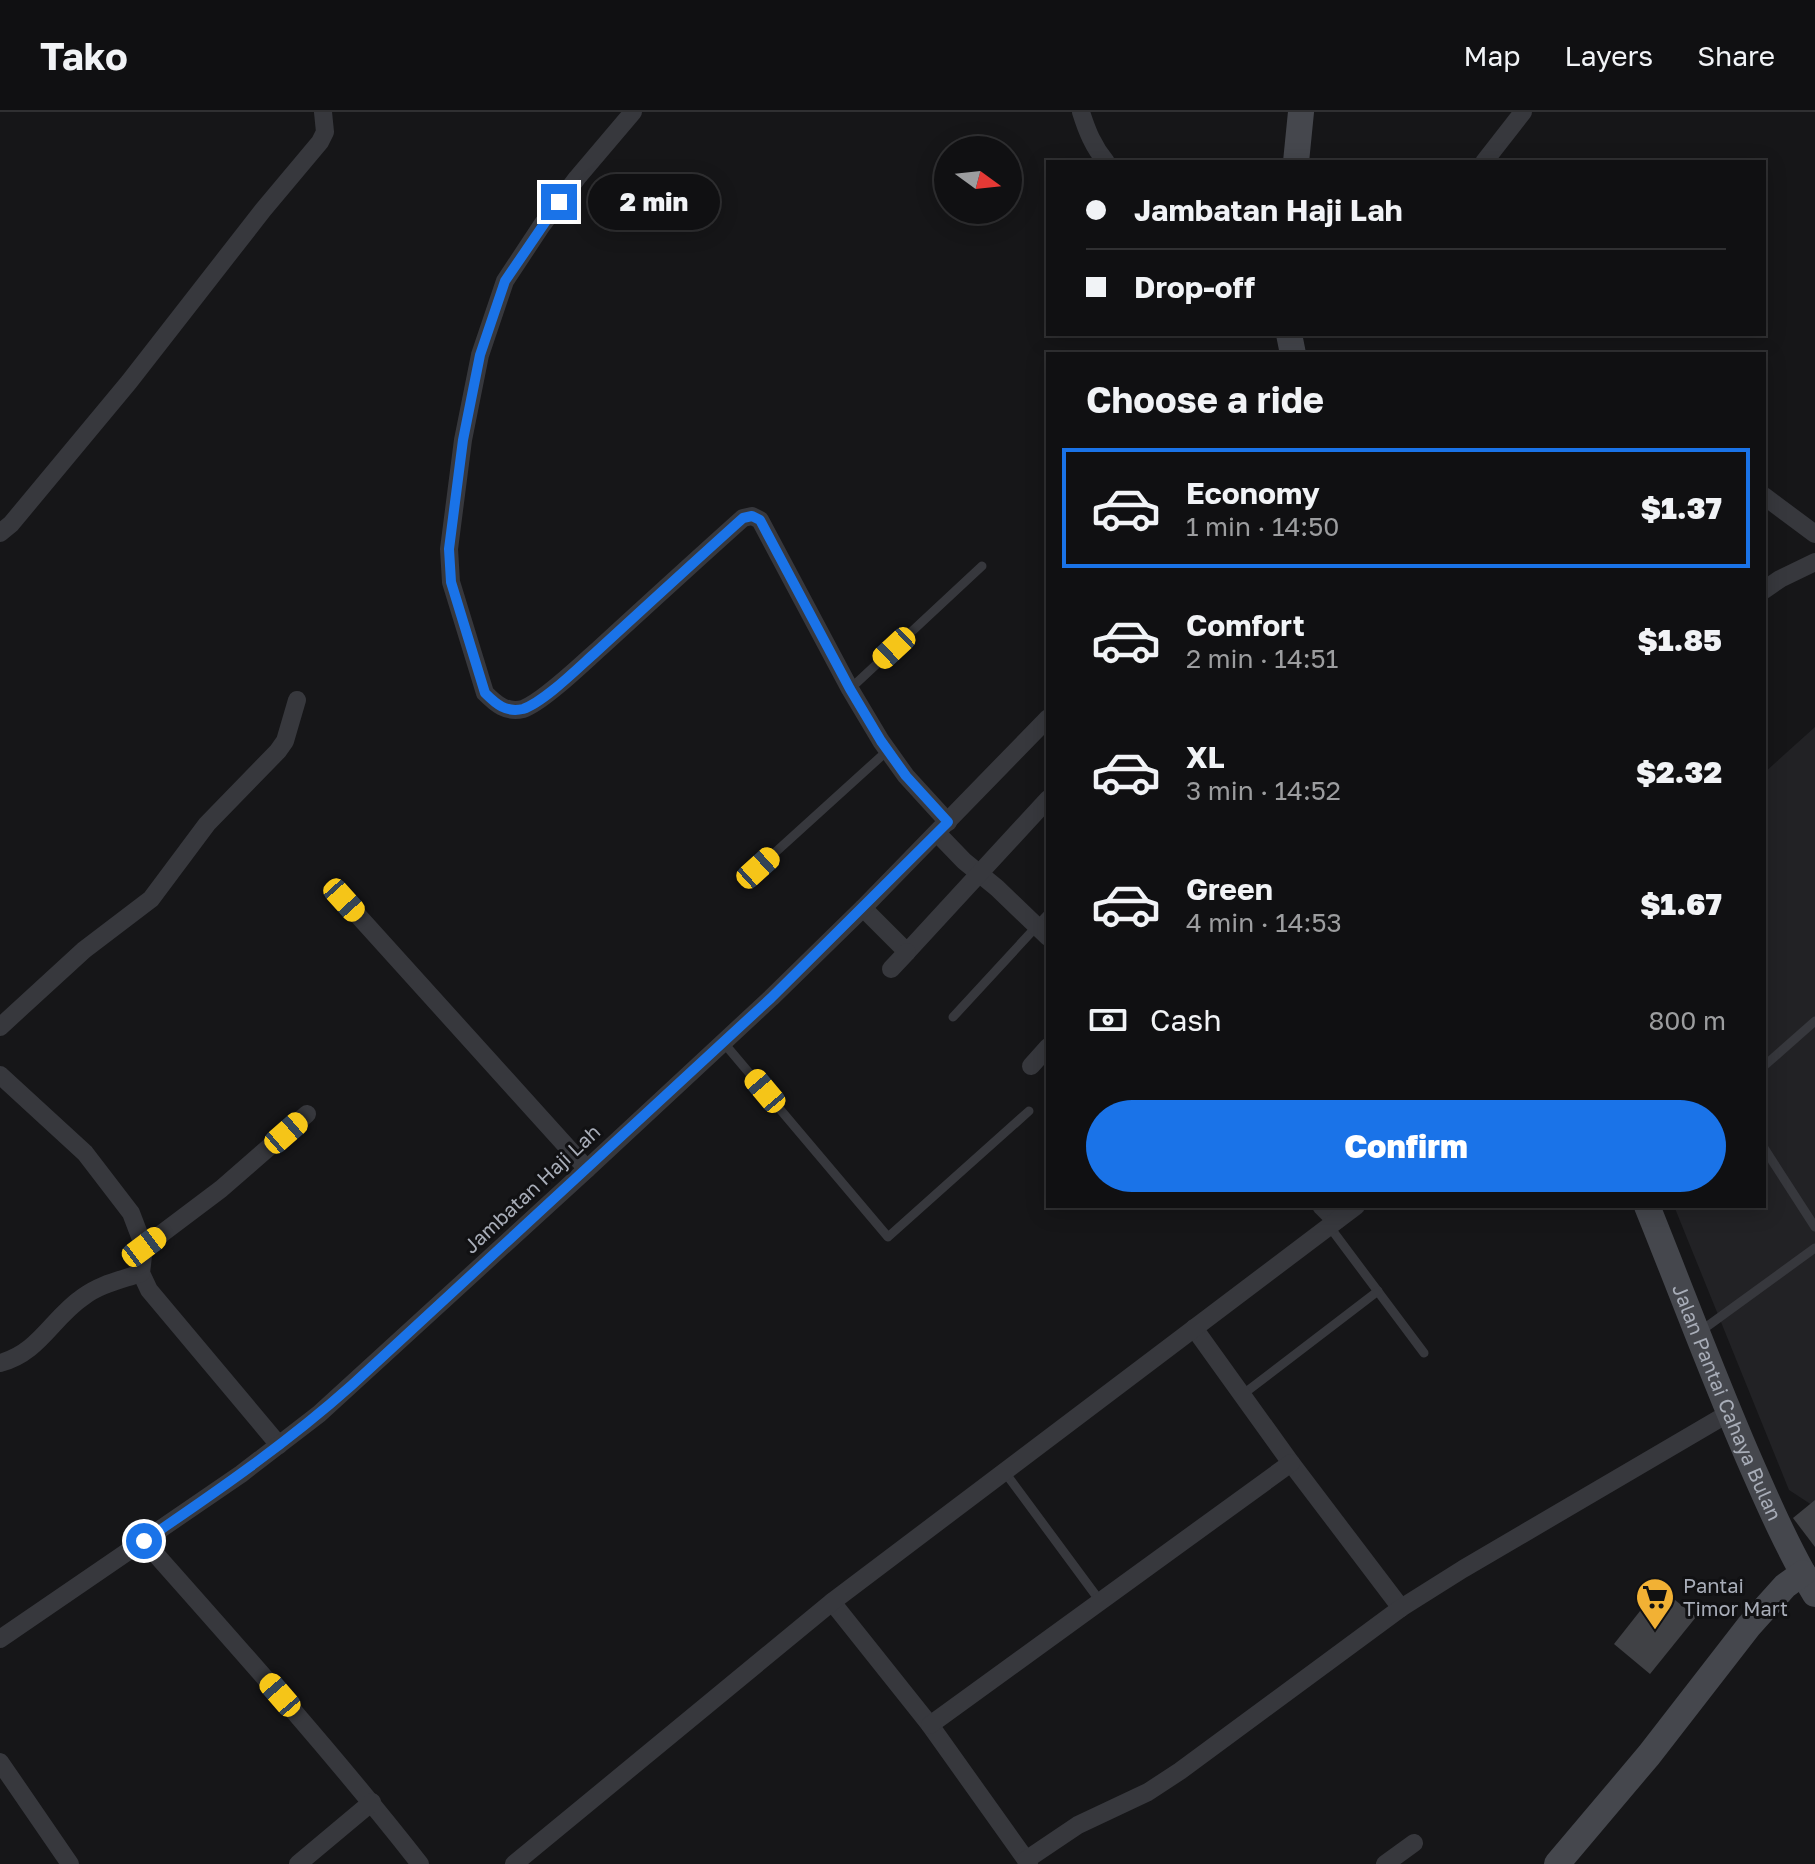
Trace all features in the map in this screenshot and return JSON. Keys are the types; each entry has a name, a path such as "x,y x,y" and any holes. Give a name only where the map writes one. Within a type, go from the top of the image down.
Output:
{"street":[{"path":"0,533 11,524 119,394 320,142 325,132 323,112"},
{"path":"633,112 577,178 505,281 480,355 463,440 449,549 451,582 485,693 506,709 522,709 540,699 743,518 752,516 760,520 850,689 887,751 964,861 1044,926"},
{"path":"1081,112 1087,132 1104,160"},
{"path":"1296,160 1301,112"},
{"path":"1486,160 1523,112"},
{"path":"1766,497 1815,534"},
{"path":"1766,589 1815,562"},
{"path":"0,1027 84,950 151,899 207,824 278,751 285,741 297,700"},
{"name":"Jambatan Haji Lah","path":"0,1639 241,1474 319,1414 723,1042 863,908 1046,720"},
{"path":"891,969 1046,801"},
{"path":"344,900 587,1169"},
{"path":"863,908 907,952"},
{"path":"1031,1066 1046,1049"},
{"path":"0,1075 85,1153 131,1213 144,1247 141,1273 149,1290 279,1445"},
{"path":"144,1247 221,1189 307,1114"},
{"path":"1322,1208 1333,1224"},
{"path":"514,1864 832,1602 1353,1208"},
{"name":"Jalan Pantai Cahaya Bulan","path":"1648,1208 1729,1413 1764,1494 1809,1584"},
{"path":"0,1363 29,1350 81,1297 103,1285 141,1273"},
{"path":"1194,1328 1401,1608"},
{"path":"832,1602 930,1725 1027,1862 1078,1825 1148,1792 1180,1771 1401,1608 1729,1413"},
{"path":"930,1725 1291,1463"},
{"path":"144,1541 372,1802 420,1864"},
{"path":"1557,1864 1649,1755 1777,1594 1809,1584"},
{"path":"0,1762 70,1864"},
{"path":"298,1864 372,1802"},
{"path":"1385,1864 1414,1843"}],"lane":[{"path":"850,689 982,566"},
{"path":"758,868 887,751"},
{"path":"953,1017 1044,926"},
{"path":"1766,1064 1815,1021"},
{"path":"723,1042 888,1237 1029,1111"},
{"path":"1766,1151 1815,1227"},
{"path":"1333,1224 1424,1353"},
{"path":"1698,1333 1815,1248"},
{"path":"1242,1395 1378,1291"},
{"path":"1004,1471 1100,1601"}],"shaded area":[{"path":"1815,727 1815,1507 1789,1490 1675,1208 1766,1208 1766,771"}],"building":[{"path":"1815,1500 1815,1547 1793,1518"},
{"name":"Pantai Timor Mart","path":"1659,1587 1696,1617 1650,1674 1614,1644"}],"place":[{"name":"Pantai Timor Mart","path":"1655,1631"}],"route":[{"path":"144,1541 241,1474 352,1385 771,998 948,822 906,776 881,741 760,520 752,516 743,518 540,699 522,709 506,709 485,693 451,582 449,549 463,440 480,355 505,281 559,202"}]}
